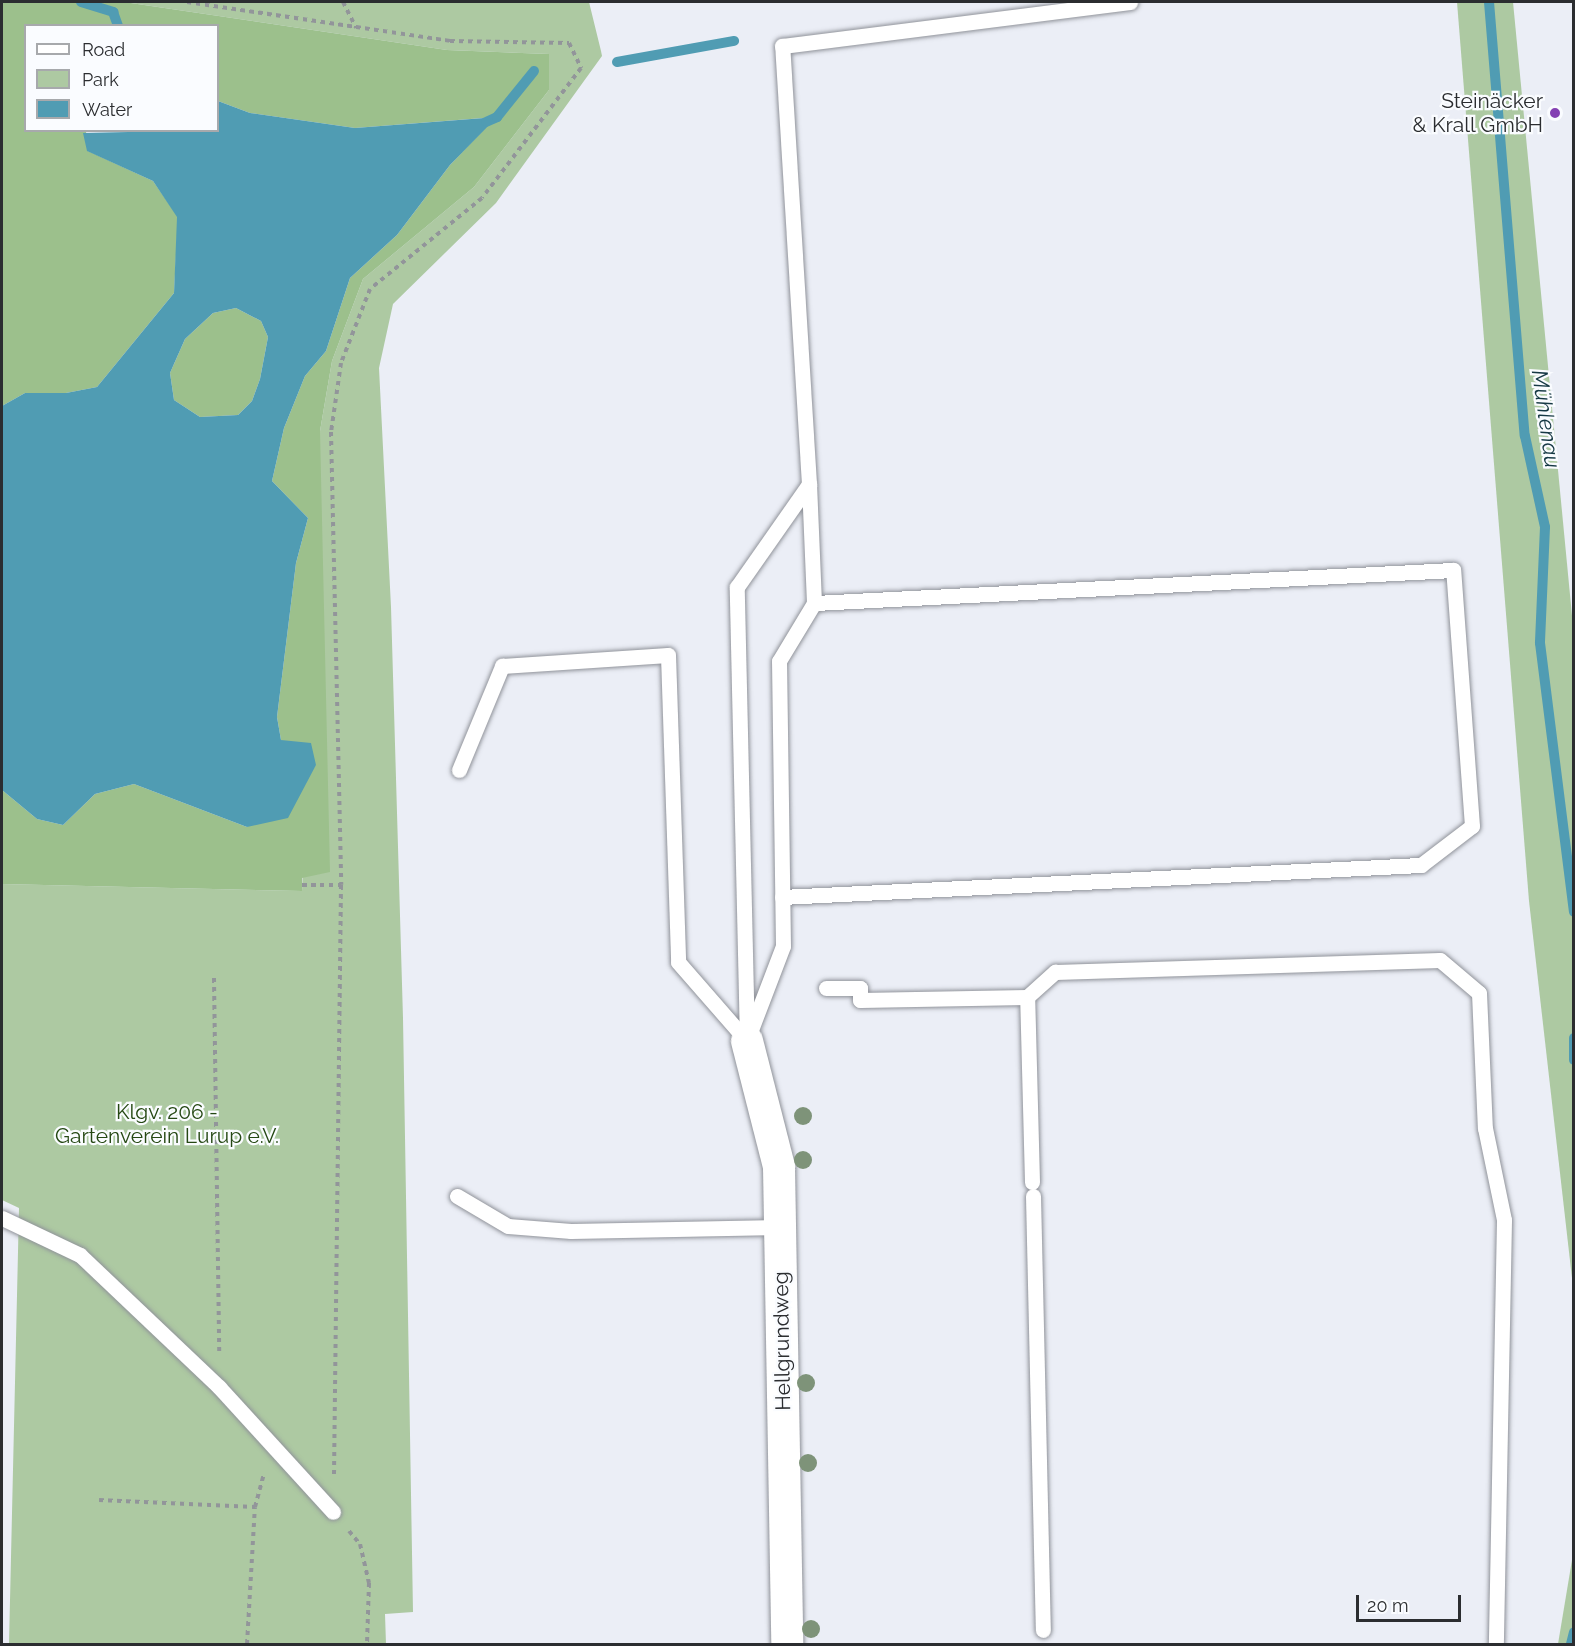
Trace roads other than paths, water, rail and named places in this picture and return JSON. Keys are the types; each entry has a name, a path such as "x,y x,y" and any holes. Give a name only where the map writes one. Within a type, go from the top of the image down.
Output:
{"street":[{"name":"Hellgrundweg","path":"747,1041 779,1167 787,1644"}],"lane":[{"path":"747,1041 783,946 779,661 814,603 809,484 782,46 1130,2"},
{"path":"747,1041 737,587 809,484"},
{"path":"782,897 1421,865 1472,826 1454,570 814,603"},
{"path":"459,770 502,666 668,655 678,962 747,1041"},
{"path":"826,988 860,988 860,1000 1028,997 1055,972 1440,960 1479,993 1485,1128 1504,1220 1496,1644"},
{"path":"1028,997 1043,1640"},
{"path":"457,1196 508,1226 571,1231 780,1227"},
{"path":"2,1218 80,1255 219,1387 333,1512"}],"water":[{"path":"219,101 250,113 355,128 497,117 450,165 397,235 350,278 326,351 305,376 284,428 272,481 308,518 296,563 277,717 281,740 311,743 316,765 288,818 247,827 134,784 95,794 63,825 37,819 2,790 2,406 25,393 66,393 97,387 174,293 177,217 153,181 87,151 83,133 219,132","holes":["236,308 261,321 268,337 260,379 252,401 238,415 200,417 174,400 170,373 185,339 213,313"]}],"waterway":[{"path":"81,2 113,12 117,24"},
{"name":"Mühlenau","path":"1489,2 1525,436 1545,527 1540,643 1574,912"},
{"path":"617,62 734,41"},
{"path":"486,122 497,117 534,71"},
{"name":"Mühlenau","path":"1574,1038 1574,1060"},
{"name":"Mühlenau","path":"1571,1644 1574,1632"}],"place":[{"name":"Steinäcker & Krall GmbH","path":"1555,113"}],"park label":[{"name":"Klgv. 206 - Gartenverein Lurup e.V.","path":"167,1124"}]}
